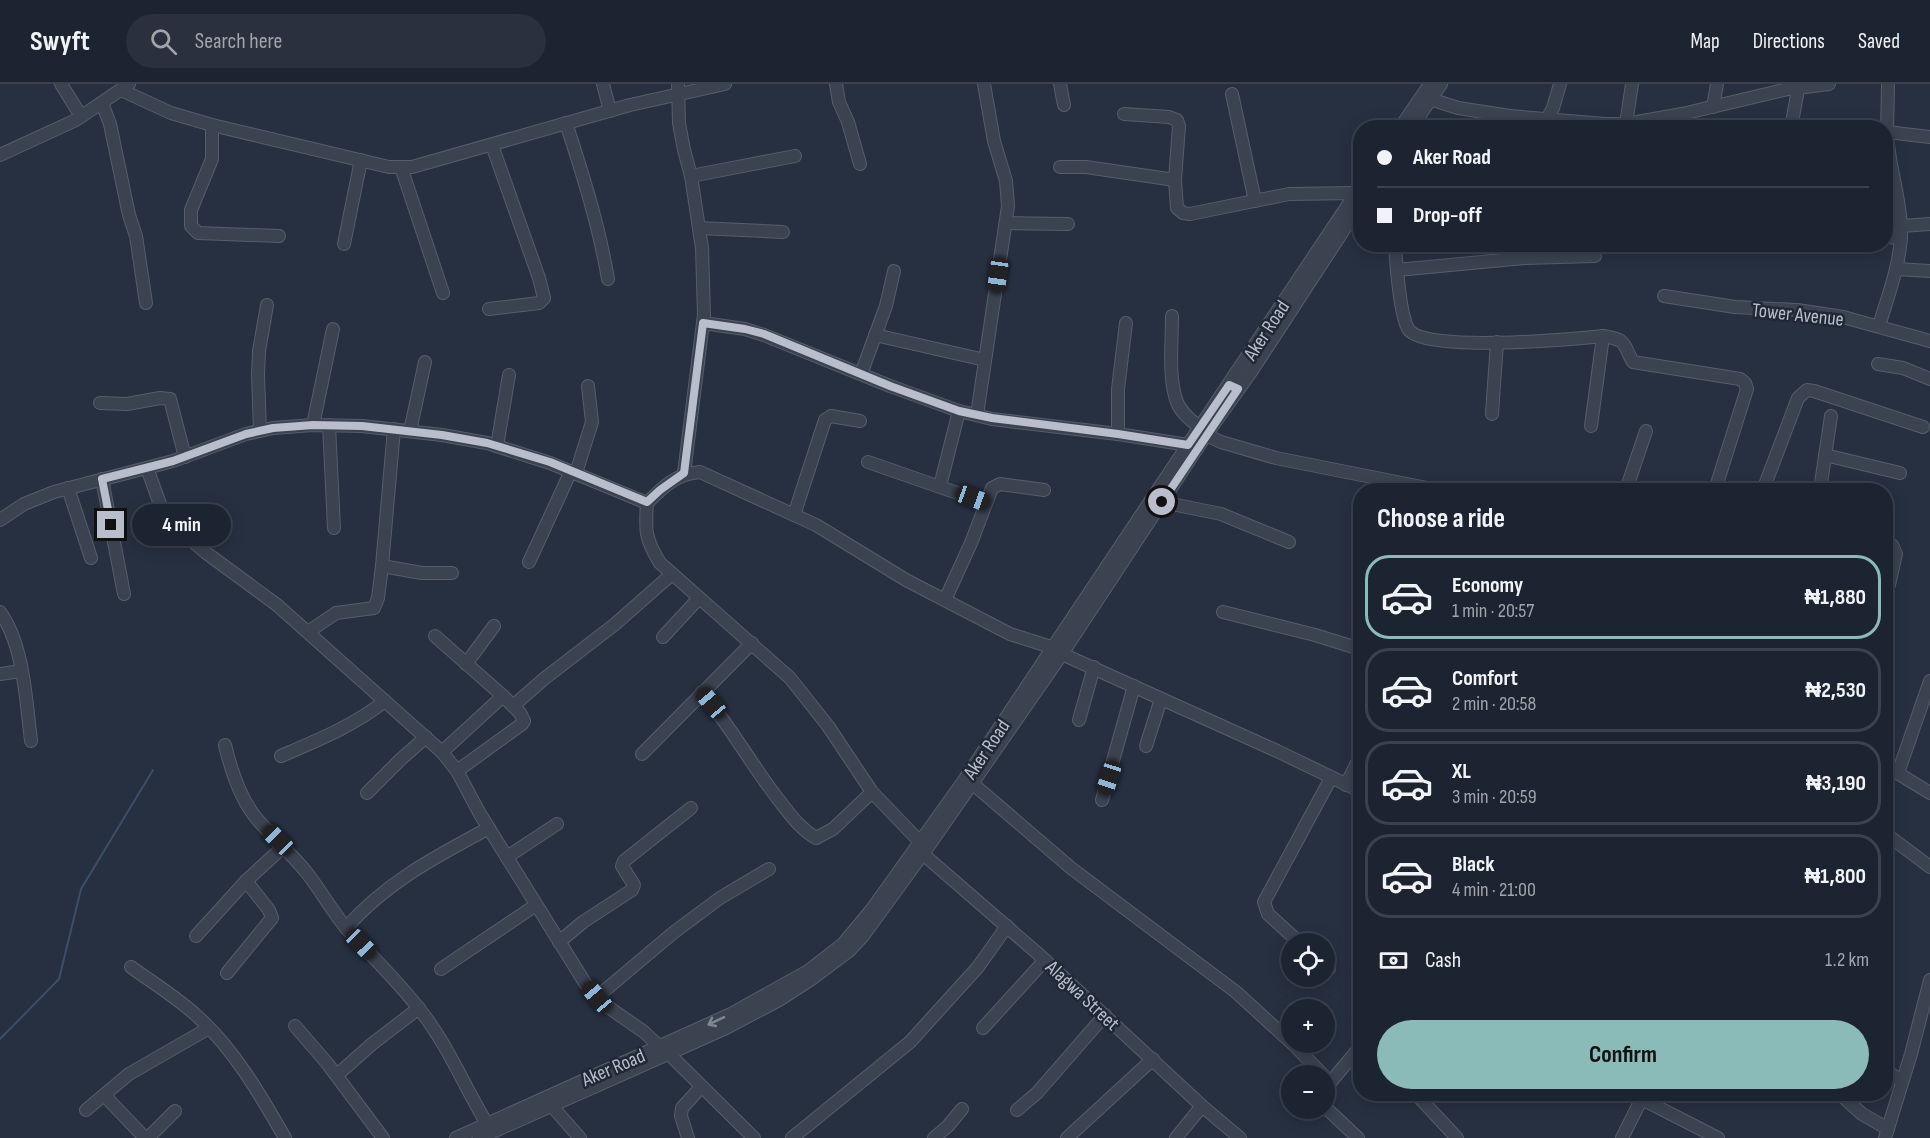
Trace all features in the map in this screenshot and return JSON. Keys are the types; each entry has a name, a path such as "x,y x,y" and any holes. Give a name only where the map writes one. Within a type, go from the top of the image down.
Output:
{"street":[{"path":"61,84 81,116"},
{"path":"603,84 610,111"},
{"path":"0,154 81,116 125,87 171,113 212,125 389,167 412,167 610,111 678,89 725,84"},
{"path":"836,84 838,102 848,122 860,164"},
{"path":"977,415 1008,206 1006,181 994,141 984,84"},
{"path":"1060,84 1064,105"},
{"path":"1405,120 1430,84"},
{"path":"1416,120 1441,84"},
{"path":"1547,119 1560,84"},
{"path":"1627,120 1632,84"},
{"path":"1713,106 1717,84"},
{"path":"1645,120 1798,85 1829,84"},
{"path":"1887,120 1888,84"},
{"path":"1792,120 1798,85"},
{"path":"678,89 681,132 691,176 702,248 703,323 684,473"},
{"path":"1232,94 1256,201"},
{"path":"1430,99 1458,108 1559,120"},
{"path":"102,103 110,124 129,215 136,236 146,303"},
{"path":"1124,114 1169,117 1177,120 1179,126 1175,180 1177,208 1183,213 1290,194 1353,195"},
{"path":"566,123 598,227 608,279"},
{"path":"212,125 212,159 191,210 191,226 198,233 279,236"},
{"path":"1893,133 1930,137"},
{"path":"489,309 539,303 544,298 492,145"},
{"path":"691,176 795,156"},
{"path":"344,244 361,160"},
{"path":"401,167 443,293"},
{"path":"1060,167 1086,167 1175,180"},
{"path":"1879,326 1896,269 1901,232 1893,182"},
{"name":"Aker Road","path":"922,848 1162,502 1202,431 1234,387 1353,204"},
{"path":"1006,223 1068,224"},
{"path":"1893,235 1930,224"},
{"path":"699,228 783,232"},
{"path":"1396,252 1403,312 1408,329 1417,336 1460,343 1603,336 1623,341 1633,362 1740,379 1745,383 1747,389 1717,483"},
{"path":"1397,270 1524,258 1595,256"},
{"path":"1896,269 1930,272"},
{"path":"861,374 886,306 894,271"},
{"name":"Tower Avenue","path":"1664,296 1735,307 1797,310 1843,317 1930,340"},
{"path":"260,431 259,359 267,305"},
{"path":"1172,316 1173,380 1176,402 1202,431 1221,442 1276,458 1402,483"},
{"path":"1118,434 1118,389 1126,322"},
{"path":"703,323 764,334 890,386 959,411 992,418 1188,445"},
{"path":"313,425 333,329"},
{"path":"875,335 985,360"},
{"path":"1591,426 1603,336"},
{"path":"1492,414 1497,342"},
{"path":"410,431 425,362"},
{"path":"1878,364 1903,368 1930,379"},
{"path":"497,446 508,375"},
{"path":"529,562 573,472 592,422 588,386"},
{"path":"1766,483 1798,398 1807,390 1923,427"},
{"path":"100,404 127,404 160,398 170,399 185,457"},
{"path":"940,486 959,411"},
{"path":"794,515 825,420 831,416 860,421"},
{"path":"1821,483 1831,416"},
{"path":"0,520 24,504 68,488 185,457 246,434 313,425 394,429 442,435 497,446 573,472 647,502 684,473 700,472 816,525 906,580 1010,634 1094,667 1353,788"},
{"path":"329,425 334,528"},
{"path":"308,632 336,613 374,608 378,598 382,566 394,429"},
{"path":"1628,483 1646,430"},
{"name":"Aker Road","path":"456,1138 495,1130 665,1051 808,971 828,957 855,930 973,784 1188,445 1202,431"},
{"path":"1825,455 1900,474"},
{"path":"868,462 986,503"},
{"path":"147,468 160,504 168,518 179,530 205,552 277,604 442,752 457,771 489,828 585,983 614,1012 644,1032 665,1051 754,1138"},
{"path":"102,479 124,594"},
{"path":"945,600 971,543 992,488 997,485 1044,490"},
{"path":"68,488 91,558"},
{"name":"Alagwa Street","path":"647,502 645,527 649,545 660,563 790,678 828,726 872,792 922,848 1202,1106 1240,1138"},
{"path":"1162,502 1221,514 1289,542"},
{"path":"1893,546 1896,554 1893,567"},
{"path":"382,566 422,573 452,573"},
{"path":"513,706 545,678 614,625 672,574"},
{"path":"663,637 699,598"},
{"path":"0,612 14,638 31,741"},
{"path":"1223,612 1353,647"},
{"path":"466,664 494,626"},
{"path":"435,636 503,696 524,721 457,771"},
{"path":"642,754 752,643"},
{"path":"1078,720 1094,667"},
{"path":"0,674 21,671"},
{"path":"1898,773 1930,681"},
{"path":"1102,800 1134,686"},
{"path":"702,692 720,713 763,780 802,830 816,838 832,829 872,792"},
{"path":"442,752 503,696"},
{"path":"1146,746 1161,699"},
{"path":"281,756 345,728 385,701"},
{"path":"368,793 426,737"},
{"path":"225,745 229,763 243,798 256,818 308,873 346,928 419,1008 439,1034 455,1062 470,1097 495,1130"},
{"path":"1893,770 1930,793"},
{"path":"1346,785 1353,771"},
{"path":"1288,933 1268,914 1264,902 1331,778"},
{"path":"973,784 1071,868 1236,992 1294,1045 1312,1065"},
{"path":"559,942 583,922 632,890 634,885 622,866 624,861 691,808"},
{"path":"507,857 556,824"},
{"path":"346,928 360,911 390,886 419,866 489,828"},
{"path":"1893,839 1930,867"},
{"path":"196,936 246,881 284,846"},
{"path":"597,997 673,933 720,898 769,869"},
{"path":"227,973 272,918 269,910 246,881"},
{"path":"441,969 536,905"},
{"path":"792,1138 910,1042 978,967 1007,926"},
{"path":"983,1028 1045,960"},
{"path":"131,967 177,1000 221,1041 251,1083 285,1138"},
{"path":"1847,1101 1886,1134 1911,1054 1930,980"},
{"path":"337,1075 372,1044 419,1008"},
{"path":"1017,1110 1037,1093 1105,1015"},
{"path":"295,1026 337,1075 383,1138"},
{"path":"86,1110 129,1074 209,1028"},
{"name":"Aker Road","path":"479,1138 665,1051"},
{"path":"1335,1072 1353,1054"},
{"path":"1067,1138 1153,1059"},
{"path":"1893,1075 1902,1082"},
{"path":"688,1138 681,1116 682,1108 701,1088"},
{"path":"104,1095 146,1138 175,1111"},
{"path":"1423,1101 1457,1138"},
{"path":"1622,1138 1637,1101"},
{"path":"1650,1101 1718,1138"},
{"path":"551,1105 580,1138"},
{"path":"1176,1138 1202,1106"},
{"path":"934,1138 962,1109"},
{"path":"1335,1116 1358,1138"}],"waterway":[{"path":"0,1039 59,979 81,889 153,770"}],"route":[{"path":"111,525 102,479 173,461 246,434 273,428 313,425 362,426 442,435 487,443 550,462 647,502 684,473 703,323 764,334 933,403 959,411 992,418 1188,445 1229,385 1238,389 1162,502"}]}
